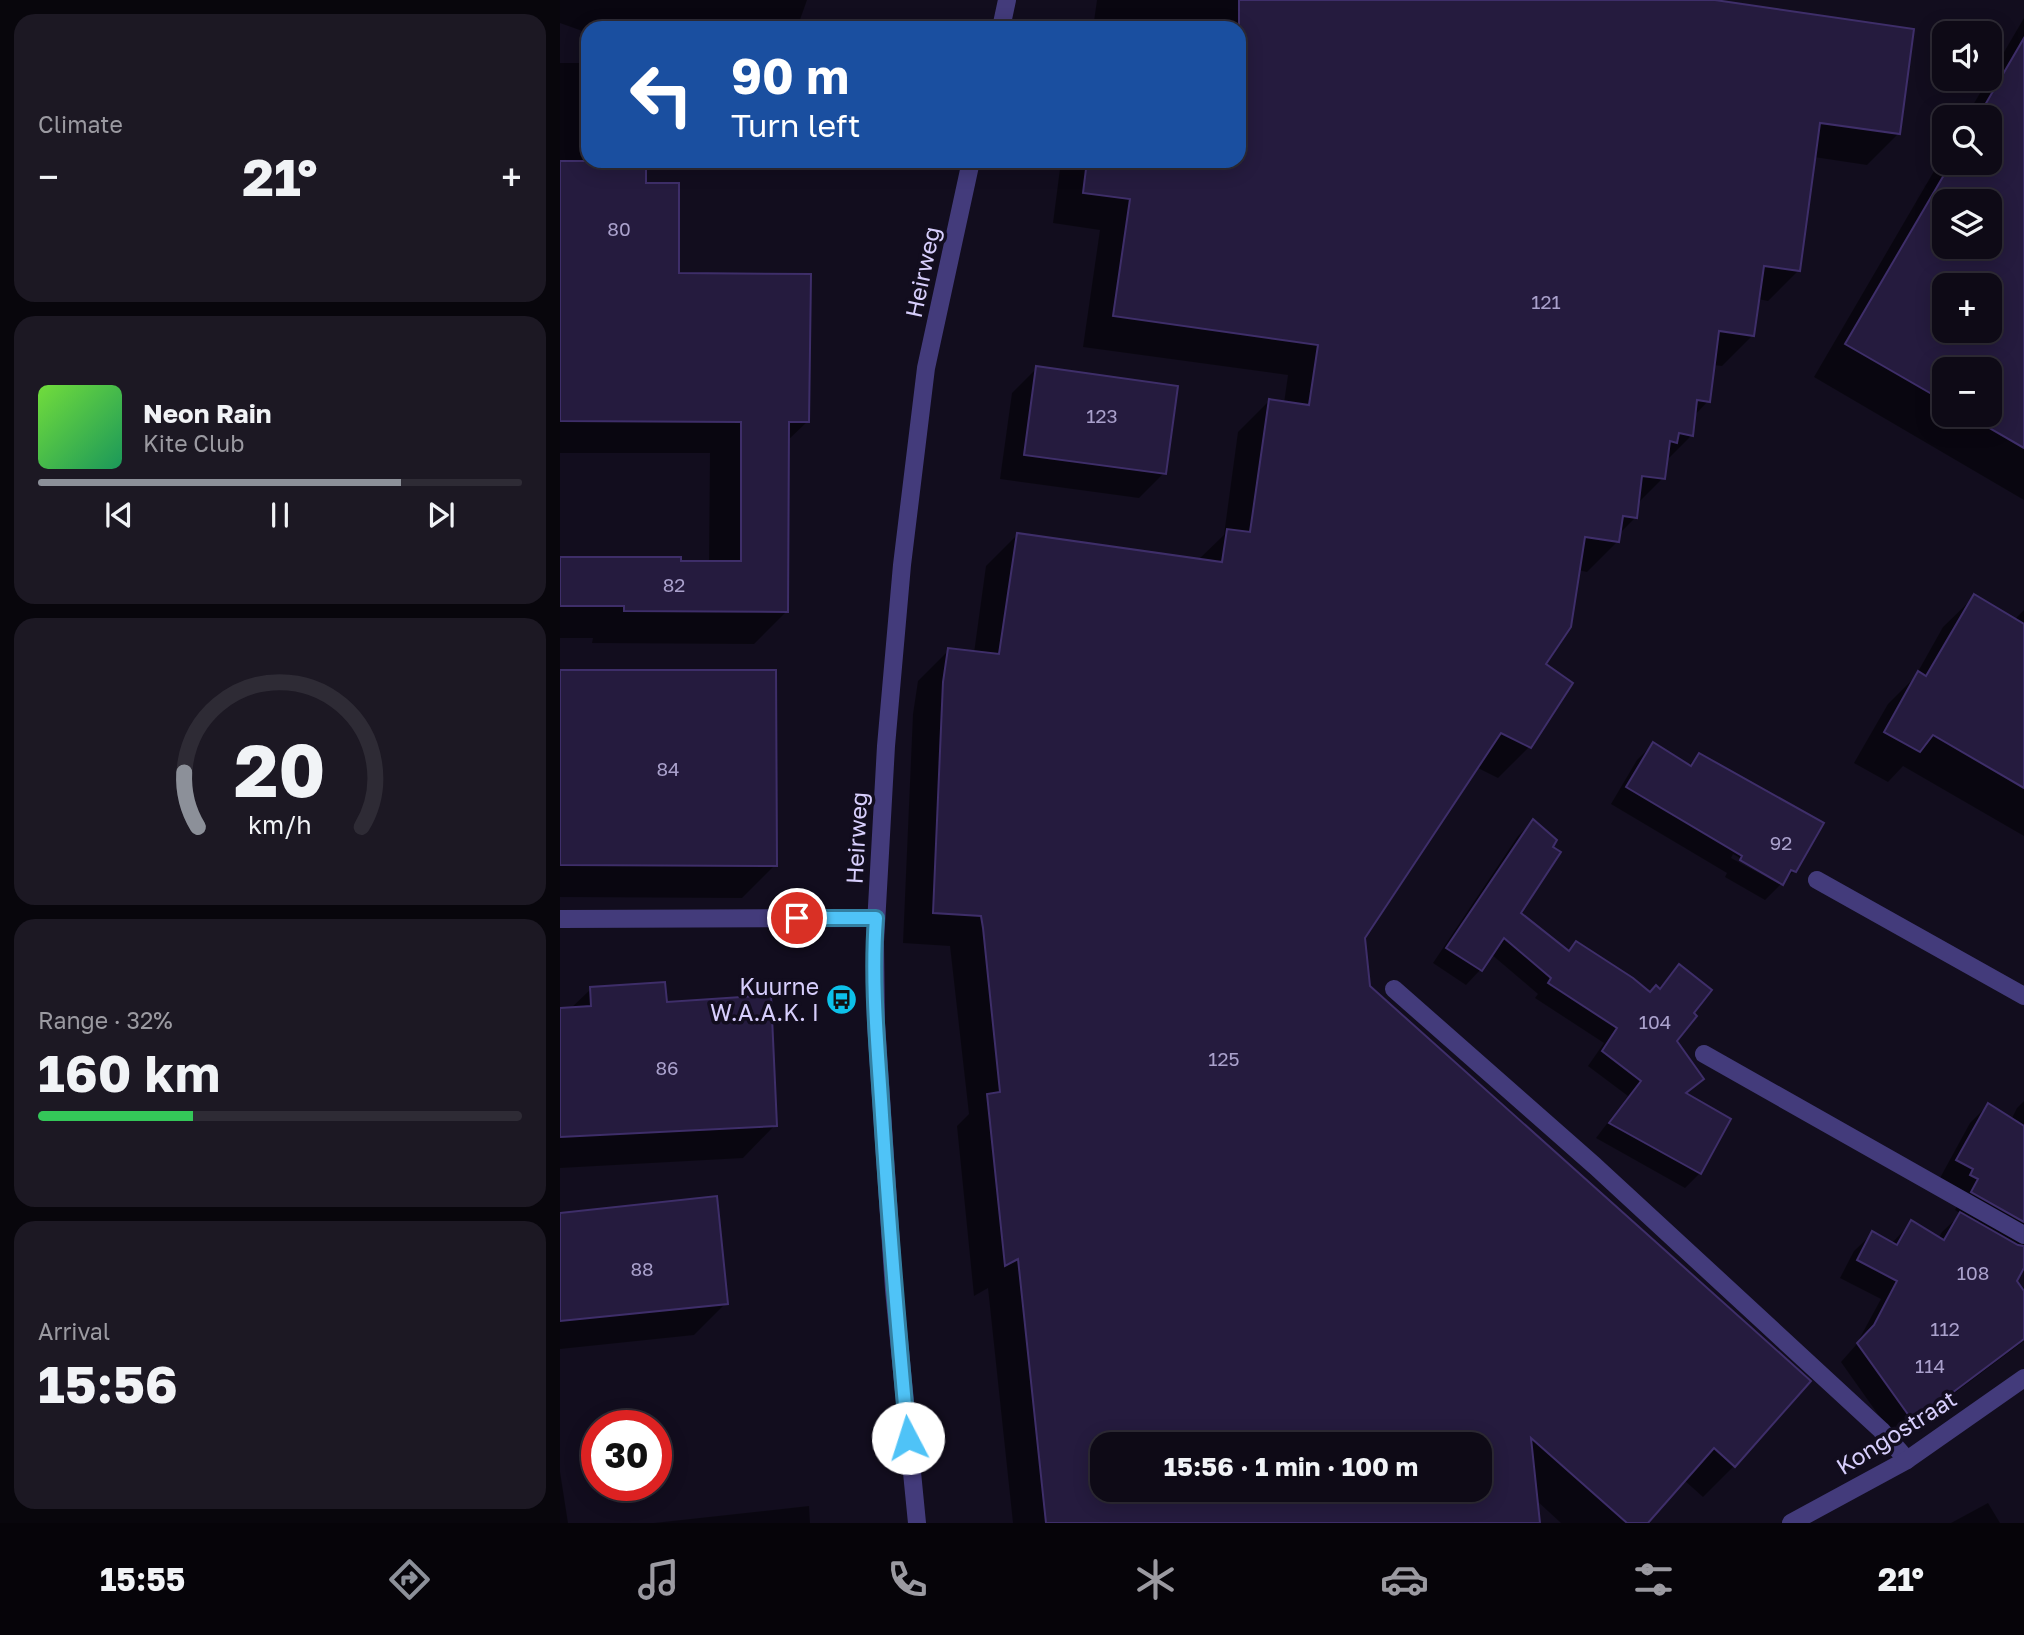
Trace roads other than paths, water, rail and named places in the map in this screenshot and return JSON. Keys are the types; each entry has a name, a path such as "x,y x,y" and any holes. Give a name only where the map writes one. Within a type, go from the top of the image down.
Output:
{"street":[{"path":"1002,21 1007,0"},
{"name":"Heirweg","path":"917,1523 894,1290 874,942 886,746 902,565 926,368 969,168"},
{"path":"1817,880 2024,996"},
{"path":"560,919 876,918"},
{"path":"1394,989 1605,1175 1881,1430 1907,1460"},
{"path":"1704,1054 2024,1236"},
{"name":"Kongostraat","path":"1791,1523 1907,1460 2024,1378"}],"place":[{"name":"Kuurne W.A.A.K. I","path":"842,999"}]}
